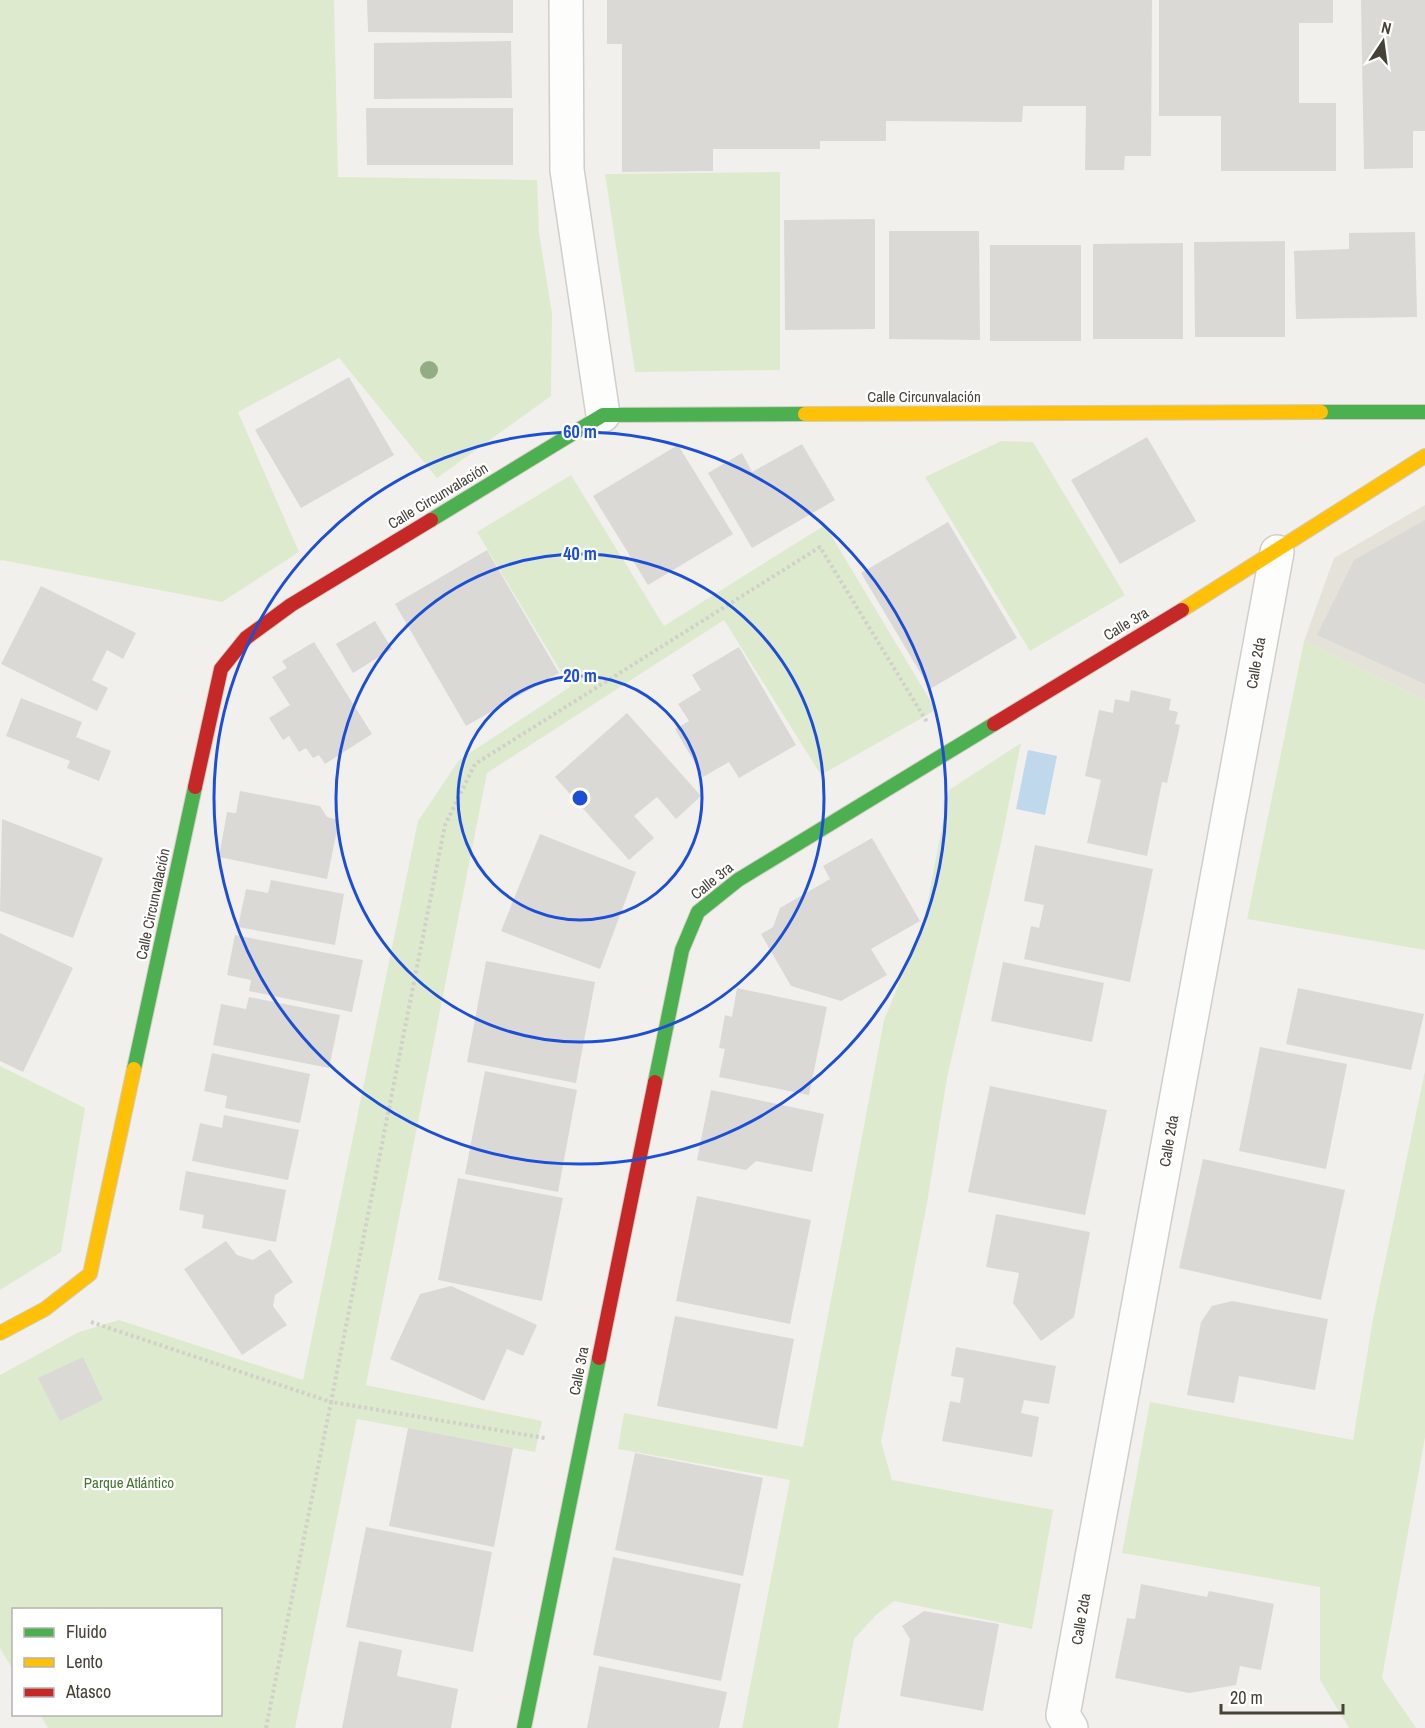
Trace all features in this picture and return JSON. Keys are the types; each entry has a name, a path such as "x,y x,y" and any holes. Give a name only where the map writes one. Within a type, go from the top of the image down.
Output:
{"street":[{"path":"566,0 567,170 603,415"},
{"name":"Calle Circunvalación","path":"0,1333 45,1309 90,1274 221,669 246,638 291,604 603,415 1425,412"},
{"name":"Calle 3ra","path":"524,1728 682,950 698,912 738,880 1277,552 1425,456"},
{"name":"Calle 2da","path":"1071,1728 1063,1715 1277,552"}],"path":[{"path":"266,1728 445,825 475,764 820,547 928,723"},
{"path":"82,1319 331,1402 549,1439"}],"shaded area":[{"path":"1425,505 1425,700 1304,641 1334,558"}],"green space":[{"path":"0,0 334,0 338,177 537,180 539,233 552,313 551,396 437,478 339,358 238,412 299,552 222,602 1,560 0,562"},
{"path":"780,172 780,370 635,372 605,174"},
{"path":"1001,441 1033,442 1125,595 1030,651 925,477"},
{"name":"Parque Atlántico","path":"571,475 664,626 825,525 936,710 821,775 724,620 487,773 366,1385 542,1421 535,1452 357,1419 295,1728 48,1728 41,1716 222,1716 222,1608 12,1608 12,1668 0,1648 0,1375 79,1332 119,1320 303,1380 418,821 459,760 570,687 477,532"},
{"path":"1304,641 1425,700 1425,950 1247,919"},
{"path":"1021,743 1002,838 947,1078 927,1203 881,1442 892,1480 1053,1510 1032,1629 894,1601 876,1615 854,1639 838,1728 742,1728 790,1480 618,1449 624,1413 803,1447 884,1020 923,926 949,790"},
{"path":"0,1066 85,1108 61,1252 0,1290"},
{"path":"1425,1071 1425,1437 1382,1678 1416,1728 1349,1728 1320,1680 1320,1587 1122,1553 1150,1402 1353,1440 1373,1319"}],"water":[{"path":"1028,750 1057,756 1045,815 1016,809"}],"building":[{"path":"367,0 513,0 513,33 368,32"},
{"path":"607,0 1152,0 1151,156 1125,156 1124,170 1085,170 1086,106 1023,106 1022,122 886,121 886,141 820,141 820,149 713,149 713,171 622,172 622,44 607,44"},
{"path":"1159,0 1333,0 1333,23 1299,23 1299,103 1336,103 1336,171 1221,171 1221,116 1159,116"},
{"path":"1361,0 1425,0 1425,131 1413,131 1413,168 1364,169"},
{"path":"511,41 512,98 374,99 374,43"},
{"path":"366,108 513,108 513,165 367,165"},
{"path":"875,219 875,329 785,330 784,220"},
{"path":"889,231 979,231 980,340 889,339"},
{"path":"1415,232 1417,317 1296,319 1294,251 1349,249 1349,233"},
{"path":"1285,241 1285,337 1195,337 1194,242"},
{"path":"1183,243 1183,339 1093,339 1093,244"},
{"path":"990,245 1081,245 1081,341 990,341"},
{"path":"349,377 394,455 301,508 255,430"},
{"path":"1147,437 1196,521 1120,564 1071,480"},
{"path":"802,444 835,500 752,548 708,473 742,453 752,472"},
{"path":"678,445 733,534 648,585 593,496"},
{"path":"1425,520 1425,684 1317,635 1354,560"},
{"path":"948,522 1017,638 930,689 861,573"},
{"path":"487,550 559,673 466,726 395,604"},
{"path":"41,586 136,633 123,659 107,650 92,680 108,688 97,711 1,664"},
{"path":"375,621 392,649 353,673 336,644"},
{"path":"314,642 372,734 325,764 319,755 313,758 306,748 299,752 289,736 283,740 269,718 290,705 272,677 287,668 282,661"},
{"path":"739,647 796,745 739,778 729,762 703,777 675,729 689,721 678,704 701,690 692,675"},
{"path":"1131,690 1171,699 1169,710 1178,712 1175,724 1180,725 1167,783 1162,782 1147,856 1087,843 1101,780 1085,776 1099,710 1113,713 1115,699 1129,702"},
{"path":"21,698 82,722 76,737 111,751 99,781 67,768 70,761 6,736"},
{"path":"627,713 701,796 676,819 657,797 634,816 654,838 629,860 555,777"},
{"path":"240,791 320,806 327,817 339,820 327,879 219,857 227,812 236,813"},
{"path":"2,819 103,858 73,938 0,911"},
{"path":"540,834 636,872 600,969 501,931"},
{"path":"872,838 920,921 871,949 887,975 841,1001 791,986 761,934 773,927 780,908 830,879 823,866"},
{"path":"1035,845 1153,869 1130,982 1024,959 1031,926 1039,928 1044,905 1024,901"},
{"path":"271,880 344,894 335,945 238,927 246,889 268,893"},
{"path":"0,933 73,968 23,1072 0,1061"},
{"path":"235,935 363,960 352,1012 249,991 251,980 227,975"},
{"path":"486,961 595,982 576,1083 467,1062"},
{"path":"1003,962 1104,983 1092,1042 991,1021"},
{"path":"737,988 827,1007 809,1095 719,1077 725,1049 719,1048 725,1015 732,1017"},
{"path":"1298,988 1424,1014 1411,1070 1286,1044"},
{"path":"249,997 340,1015 329,1068 213,1045 221,1004 246,1009"},
{"path":"1260,1047 1347,1064 1326,1169 1239,1151"},
{"path":"212,1053 310,1074 300,1123 225,1108 227,1096 204,1091"},
{"path":"485,1071 577,1090 558,1192 465,1174"},
{"path":"990,1086 1107,1110 1085,1215 968,1192"},
{"path":"711,1090 824,1114 812,1172 756,1161 746,1170 697,1160"},
{"path":"224,1115 299,1130 288,1180 192,1161 200,1123 222,1128"},
{"path":"1203,1159 1345,1190 1321,1300 1179,1268"},
{"path":"186,1171 286,1190 276,1242 202,1228 204,1215 179,1210"},
{"path":"458,1178 563,1198 542,1301 438,1280"},
{"path":"697,1196 811,1220 790,1324 676,1301"},
{"path":"996,1214 1090,1232 1074,1317 1041,1341 1013,1303 1019,1273 986,1267"},
{"path":"226,1241 237,1255 253,1260 270,1249 293,1282 275,1295 273,1306 287,1325 242,1355 184,1269"},
{"path":"451,1286 537,1325 523,1356 507,1349 484,1401 390,1359 420,1294"},
{"path":"1232,1301 1328,1319 1315,1390 1239,1376 1234,1403 1187,1395 1201,1322 1212,1306"},
{"path":"675,1316 794,1339 777,1429 657,1406"},
{"path":"956,1347 1056,1366 1049,1404 1024,1400 1021,1413 1039,1417 1032,1457 942,1441 950,1401 960,1403 964,1378 951,1376"},
{"path":"83,1357 103,1400 60,1421 38,1378"},
{"path":"408,1428 513,1448 494,1547 389,1526"},
{"path":"635,1453 763,1478 743,1576 615,1550"},
{"path":"366,1527 492,1552 473,1652 346,1627"},
{"path":"613,1557 741,1584 721,1681 593,1655"},
{"path":"1141,1584 1207,1597 1209,1591 1274,1604 1261,1670 1240,1666 1236,1685 1189,1693 1115,1678 1127,1618 1135,1619"},
{"path":"924,1611 999,1624 983,1711 900,1696 910,1639 902,1626"},
{"path":"359,1641 402,1650 397,1676 458,1689 451,1728 342,1728"},
{"path":"599,1666 727,1692 719,1728 587,1728"}],"traffic: fast":[{"path":"1321,412 1425,412"},
{"path":"431,520 603,415 805,414"},
{"path":"655,1082 682,950 698,912 738,880 994,724"},
{"path":"134,1069 195,787"},
{"path":"524,1728 599,1358"}],"traffic: slow":[{"path":"805,414 1321,412"},
{"path":"1182,610 1425,456"},
{"path":"0,1333 45,1309 90,1274 134,1069"}],"traffic: jam":[{"path":"195,787 221,669 246,638 291,605 431,520"},
{"path":"994,724 1182,610"},
{"path":"599,1358 655,1082"}]}
